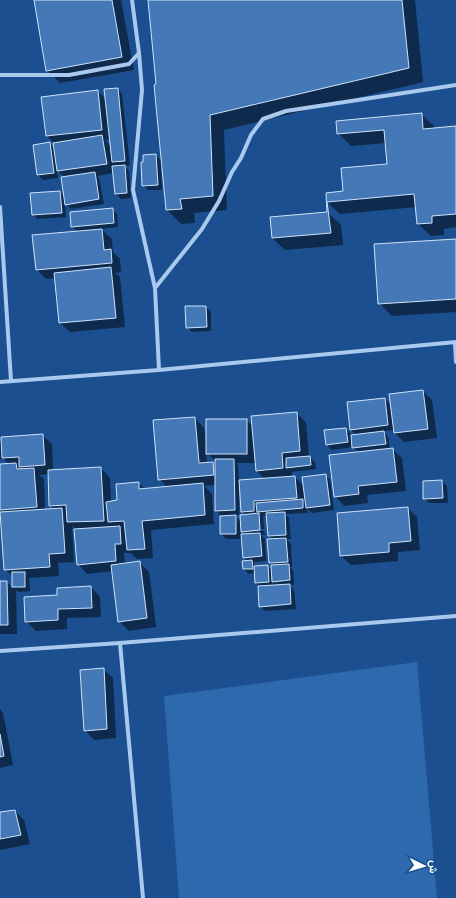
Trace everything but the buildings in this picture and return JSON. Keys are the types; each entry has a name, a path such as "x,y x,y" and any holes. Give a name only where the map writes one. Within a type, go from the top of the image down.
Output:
{"street":[{"path":"132,0 142,90 133,190 155,288 159,370"},
{"path":"0,76 69,75 129,64 139,53"},
{"path":"155,288 202,229 219,201 232,172 242,158 251,135 263,119 286,111 456,85"},
{"path":"0,207 11,381"},
{"path":"0,382 159,370 456,343 456,362"},
{"path":"0,651 120,643 456,616"},
{"path":"120,643 143,898"}],"shaded area":[{"path":"417,662 437,898 179,898 164,696"}]}
